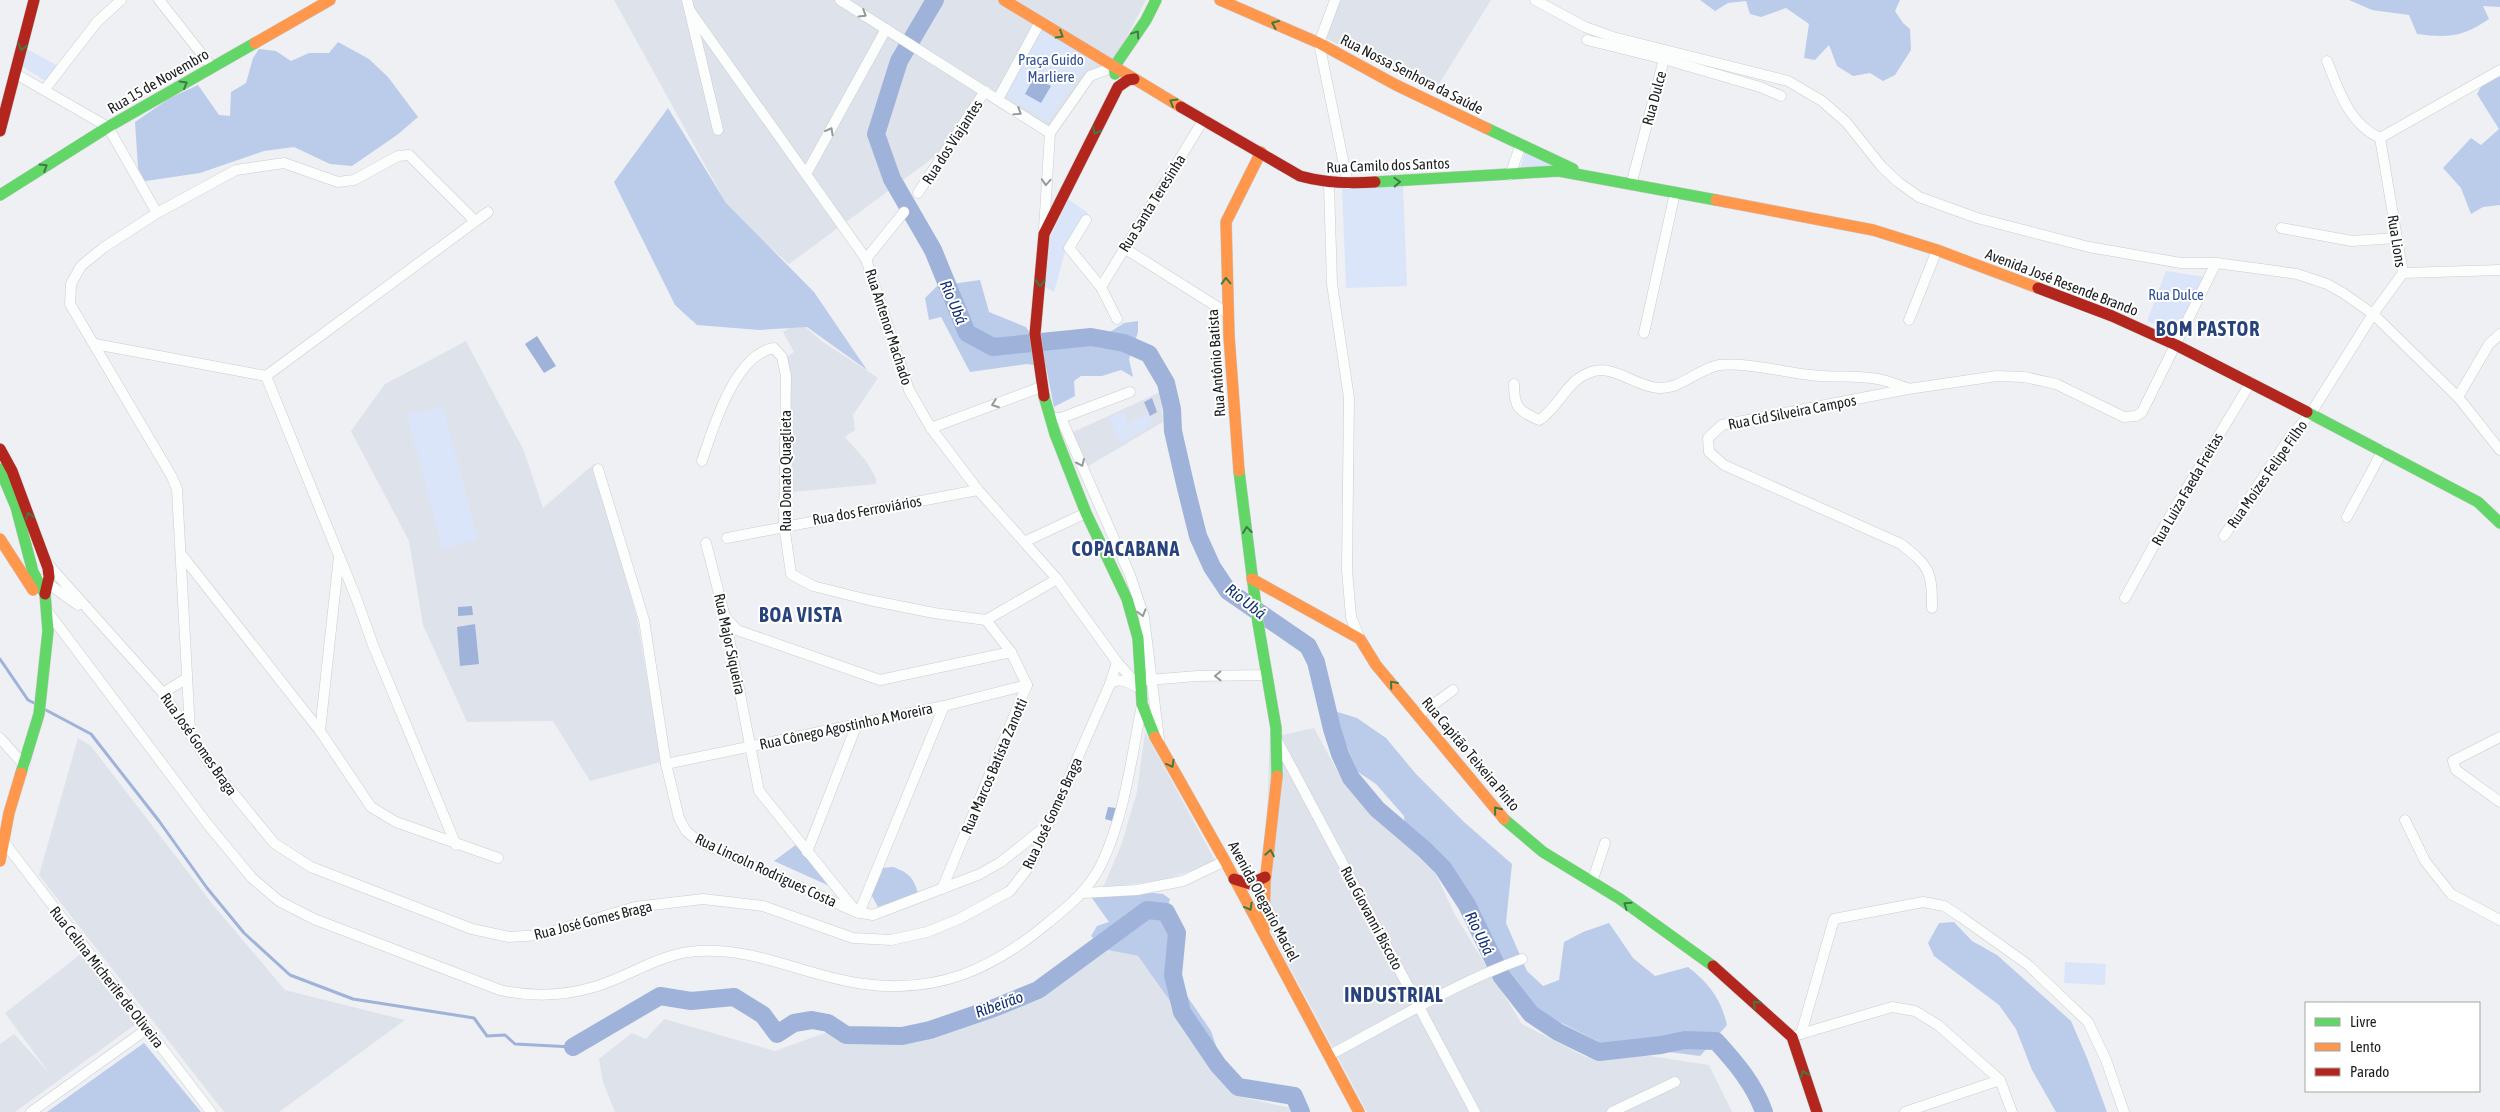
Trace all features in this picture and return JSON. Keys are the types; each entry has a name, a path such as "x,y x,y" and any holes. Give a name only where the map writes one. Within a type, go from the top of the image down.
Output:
{"main road":[{"path":"0,131 3,106 16,74 34,0"},
{"name":"Rua 15 de Novembro","path":"1,193 108,127 330,0"},
{"name":"Rua Camilo dos Santos","path":"1004,0 1300,176 1330,184 1348,184 1559,171 1632,185"},
{"path":"1118,87 1114,67 1146,20 1156,0"},
{"name":"Rua Nossa Senhora da Saúde","path":"1220,0 1320,43 1396,85 1589,177"},
{"path":"1044,234 1118,87 1128,80 1134,79"},
{"name":"Rua Antônio Batista","path":"1261,152 1226,222 1230,387 1252,579 1277,741 1278,781 1263,903 1265,936"},
{"name":"Avenida José Resende Brando","path":"1632,185 1872,230 1937,250 2112,316 2251,382 2383,450 2478,502 2500,523"},
{"name":"Avenida Olegario Maciel","path":"1044,234 1035,334 1041,387 1056,418 1055,434 1086,513 1127,599 1138,638 1143,684 1142,704 1150,728 1225,861 1360,1112"},
{"path":"0,449 12,471 49,572 46,588 48,632 42,698 39,714 9,813 0,862"},
{"path":"0,469 16,507 32,569 46,588"},
{"path":"0,538 48,612"},
{"name":"Rua Capitão Teixeira Pinto","path":"1252,579 1360,639 1376,665 1419,714 1505,820 1543,852 1620,899 1720,971 1796,1035"},
{"path":"1234,879 1242,884 1254,885 1265,877"},
{"path":"1796,1035 1817,1112"}],"street":[{"path":"45,89 97,22 121,0"},
{"path":"159,0 212,67"},
{"path":"687,0 718,130"},
{"path":"840,0 919,48 1050,133"},
{"path":"1335,0 1320,43 1348,184"},
{"path":"1535,0 1585,27 1760,86 1781,96"},
{"name":"Rua Antenor Machado","path":"690,11 866,259 909,390 931,428 978,490 1057,579 1117,662 1143,684"},
{"name":"Rua dos Viajantes","path":"998,99 1040,22"},
{"path":"806,174 886,29"},
{"name":"Rua Dulce","path":"1587,40 1664,55 1632,185"},
{"path":"1664,55 1733,66 1788,81 1810,92 1846,122 1893,177 1919,197 1977,218 2089,248 2161,261 2216,263 2297,274 2344,293 2373,314 2458,397 2500,450"},
{"path":"2327,62 2349,111 2370,134 2380,138 2500,70"},
{"path":"1044,234 1050,133 1090,76 1114,67"},
{"path":"16,74 108,127 157,213"},
{"name":"Rua dos Viajantes","path":"918,193 985,91"},
{"name":"Rua Santa Teresinha","path":"1101,287 1204,120"},
{"name":"Rua Lions","path":"2311,413 2373,314 2403,273 2380,138"},
{"path":"1510,175 1521,144"},
{"path":"190,733 177,489 172,477 70,304 71,284 81,266 157,213 236,170 284,163 338,182 354,180 398,156 409,155 475,220"},
{"path":"1330,184 1332,284 1349,398 1347,570 1352,617 1360,639"},
{"path":"1644,333 1675,193"},
{"path":"95,344 266,376 488,212"},
{"path":"866,259 904,212"},
{"path":"1086,220 1069,248 1101,287 1117,319"},
{"path":"2281,228 2352,241 2396,238"},
{"path":"1124,248 1227,313"},
{"path":"1909,320 1937,250"},
{"path":"2176,345 2216,263"},
{"path":"2403,273 2500,270"},
{"path":"2458,397 2488,344 2500,334"},
{"name":"Rua Cid Silveira Campos","path":"1932,608 1932,579 1920,559 1901,544 1724,465 1709,452 1708,438 1722,425 1908,389 1997,376 2024,377 2056,384 2124,417 2136,416 2142,412 2176,345"},
{"name":"Rua Donato Quaglieta","path":"702,462 714,424 729,392 750,359 763,350 774,348 782,356 786,376 784,525 791,574 813,586 934,613 986,620"},
{"path":"1514,384 1514,400 1522,413 1539,420 1556,405 1562,394 1574,381 1598,370 1608,370 1640,385 1659,388 1670,388 1718,366 1732,365 1810,375 1879,380 1908,389"},
{"path":"266,376 339,555 373,645 456,845"},
{"name":"Rua Luiza Faeda Freitas","path":"2125,598 2170,516 2251,382"},
{"path":"931,428 1041,387"},
{"path":"1130,392 1056,418 1130,575 1144,618 1143,684 1159,742"},
{"name":"Rua Moizes Felipe Filho","path":"2224,536 2290,437 2311,413"},
{"path":"2347,516 2383,450"},
{"name":"Rua Lincoln Rodrigues Costa","path":"598,469 644,620 666,764 679,818 686,832 698,841 857,912 873,915 980,874 1001,862 1047,825"},
{"name":"Rua dos Ferroviários","path":"726,538 784,525 978,490"},
{"path":"1024,542 1086,513"},
{"name":"Rua Major Siqueira","path":"706,543 725,617 759,792 857,912"},
{"path":"181,554 320,731 371,807 396,822 456,845 498,858"},
{"path":"320,731 339,555"},
{"path":"32,569 37,560 46,562 90,612"},
{"path":"986,620 1057,579"},
{"path":"46,588 90,612"},
{"path":"48,612 209,826 252,878 273,896 314,919 500,990 518,994 557,994 594,987 670,956 697,951 724,951 756,957 862,984 896,987 946,980 986,967 1019,947 1083,893 1100,867 1111,841 1124,795 1142,704"},
{"name":"Rua José Gomes Braga","path":"90,612 164,692 211,766 274,843 311,867 472,929 509,938 540,935 635,907 703,899 763,906 853,938 891,940 927,932 959,920 1010,890 1031,864 1110,684 1117,662"},
{"path":"725,617 737,630 880,680 1011,652"},
{"name":"Rua Marcos Batista Zanotti","path":"942,889 1027,685 1011,652 986,620"},
{"path":"1110,684 1121,680 1143,684 1197,676 1267,675"},
{"path":"164,692 187,678"},
{"name":"Rua Cônego Agostinho A Moreira","path":"666,764 944,706 1027,685"},
{"path":"1419,714 1453,690"},
{"path":"857,912 944,706"},
{"path":"807,852 857,724"},
{"path":"2500,737 2453,761 2456,770 2500,802"},
{"path":"0,738 24,766"},
{"name":"Rua Giovanni Biscoto","path":"1277,741 1475,1112"},
{"path":"1278,781 1280,775 1284,773 1297,777"},
{"path":"2405,820 2425,860 2451,894 2500,920"},
{"name":"Rua Celina Micherife de Oliveira","path":"4,842 211,1112"},
{"path":"1592,882 1605,843"},
{"path":"1083,893 1137,890 1183,881 1225,861"},
{"path":"1796,1035 1834,919 1923,902 1944,906 2026,964 2088,1022 2106,1060 2124,1112"},
{"path":"1330,1055 1490,972 1522,959"},
{"path":"1796,1035 1892,1007 1915,1011 1938,1025 2000,1080 2012,1112"},
{"path":"31,1112 147,1029"},
{"path":"1905,1112 2000,1080"},
{"path":"1612,1112 1675,1082"}],"shaded area":[{"path":"614,0 1146,0 1113,63 1092,71 1042,134 980,96 948,147 789,264 732,214"},
{"path":"1341,0 1491,0 1434,92 1325,38"},
{"path":"1700,0 1900,0 1895,11 1903,23 1910,29 1911,50 1895,75 1883,81 1870,73 1853,76 1837,66 1829,45 1815,60 1804,58 1809,24 1786,8 1761,17 1750,14 1746,1 1728,3 1715,11"},
{"path":"2349,0 2500,0 2500,7 2483,6 2489,19 2480,25 2463,33 2438,36 2417,34 2409,15 2372,10"},
{"path":"338,42 369,59 388,77 418,117 397,135 352,166 330,164 294,147 264,151 200,173 139,182 135,122 170,98 198,85 219,115 230,116 231,92 246,83 253,58 259,49 276,51 291,61 309,53 329,53"},
{"path":"2500,70 2500,205 2483,207 2471,214 2461,188 2443,168 2471,138 2481,145 2499,129 2477,94 2486,78"},
{"path":"1034,77 1051,86 1041,103 1025,94"},
{"path":"668,108 726,203 814,292 867,370 807,327 759,330 697,325 675,305 614,182"},
{"path":"980,280 989,312 1026,327 1037,344 1061,340 1078,329 1110,332 1124,323 1138,321 1138,332 1129,359 1133,377 1121,370 1102,376 1081,376 1074,381 1075,396 1054,407 1046,367 1027,364 970,372 941,317 929,320 925,298 937,286"},
{"path":"799,322 823,342 878,378 853,415 855,430 845,437 866,461 876,478 876,484 793,492 787,357 794,352 783,332"},
{"path":"537,336 556,366 544,373 525,344"},
{"path":"466,341 524,451 543,508 594,464 637,618 661,762 590,781 553,721 467,722 423,625 409,541 351,431 385,384"},
{"path":"1160,392 1163,422 1085,468 1069,434"},
{"path":"1152,398 1157,412 1150,416 1144,402"},
{"path":"472,606 473,615 458,616 458,607"},
{"path":"475,624 479,664 460,666 457,627"},
{"path":"1328,709 1357,718 1386,738 1416,774 1464,822 1512,864 1506,923 1527,971 1543,986 1559,980 1564,942 1583,932 1609,923 1633,958 1655,976 1688,967 1695,973 1718,999 1727,1025 1700,1056 1601,1043 1540,1012 1510,976 1448,863 1405,832 1404,816 1376,784 1358,772"},
{"path":"1314,728 1341,778 1434,870 1455,915 1522,1024 1586,1057 1643,1055 1709,1065 1732,1112 1367,1112 1270,930 1265,877 1270,730 1278,736"},
{"path":"1145,732 1216,862 1165,880 1103,888 1122,843 1137,792"},
{"path":"78,738 91,746 214,906 285,990 405,1020 279,1112 224,1112 39,875"},
{"path":"1108,807 1116,808 1112,821 1105,819"},
{"path":"797,844 834,888 774,861"},
{"path":"893,867 910,876 918,893 878,907 871,894 882,868"},
{"path":"1124,890 1163,894 1170,899 1166,912 1179,925 1183,952 1179,970 1187,996 1211,1031 1221,1060 1218,1065 1209,1066 1180,1015 1138,956 1103,949 1091,936 1097,926 1109,922 1092,898"},
{"path":"1954,922 1972,941 1997,955 2071,1021 2107,1112 2056,1112 2032,1070 2016,1029 1999,1005 1934,956 1928,943 1939,923"},
{"path":"1103,949 1138,956 1180,1015 1209,1066 1236,1096 1291,1108 1293,1112 615,1112 603,1082 599,1059 632,1033 646,1039 664,1019 775,1051 830,1031 879,1041 1000,1013"},
{"path":"82,953 136,1024 15,1112 0,1112 0,1044 14,1034 50,1074 5,1013"},
{"path":"144,1043 201,1112 47,1112"}],"green space":[{"name":"Praça Guido Marliere","path":"1041,27 1093,57 1048,122 1003,93"},
{"path":"25,48 58,66 47,82 20,65"},
{"path":"1525,151 1561,168 1520,169"},
{"path":"1403,186 1407,286 1346,288 1342,188"},
{"path":"1068,199 1088,213 1066,248 1054,292 1045,287 1050,238"},
{"name":"Rua Dulce","path":"2166,271 2205,277 2175,332 2147,321"},
{"path":"443,407 478,539 442,549 407,414"},
{"path":"1123,411 1133,435 1120,443 1109,418"},
{"path":"1148,413 1153,425 1135,435 1129,423"},
{"path":"2065,962 2106,964 2105,985 2064,983"}],"waterway":[{"name":"Rio Ubá","path":"935,0 899,61 876,134 892,179 933,250 967,333 993,347 1091,337 1124,343 1149,354 1166,383 1172,409 1173,431 1186,488 1198,536 1212,567 1228,591 1308,646 1316,662 1340,754 1351,778 1377,809 1443,868 1467,905 1502,977 1531,1014 1558,1032 1599,1052 1661,1045 1685,1040 1716,1041 1750,1083 1764,1112"},
{"path":"0,659 28,700 36,704"},
{"path":"44,709 91,734 159,821 207,888 244,933 290,975 353,999 474,1018 487,1036 505,1035 515,1044 573,1047"},
{"name":"Ribeirão","path":"573,1047 660,996 691,1001 734,997 763,1015 777,1034 794,1023 812,1020 828,1023 846,1035 902,1036 930,1030 994,1008 1038,990 1147,910 1166,912 1177,933 1173,975 1182,1012 1218,1065 1238,1087 1294,1096 1301,1112"}],"traffic: fast":[{"path":"1115,74 1114,67 1146,20 1156,0"},
{"path":"0,195 108,127 255,43"},
{"path":"1486,128 1573,169"},
{"path":"1375,182 1559,171 1716,200"},
{"path":"1044,396 1055,434 1086,513 1127,599 1138,638 1142,704 1155,737"},
{"path":"2307,412 2478,502 2500,523"},
{"path":"0,469 16,507 33,572 45,594 48,631 39,714 21,773"},
{"path":"1239,471 1258,623 1276,728 1277,776"},
{"path":"1504,819 1543,852 1620,899 1713,966"}],"traffic: slow":[{"path":"255,43 330,0"},
{"path":"1004,0 1181,107"},
{"path":"1220,0 1319,43 1396,85 1486,128"},
{"path":"1239,471 1229,336 1226,222 1261,152"},
{"path":"1716,200 1873,230 1937,250 2038,288"},
{"path":"0,539 33,590"},
{"path":"1252,579 1360,639 1376,665 1504,819"},
{"path":"1155,737 1225,861 1359,1112"},
{"path":"0,861 9,813 21,773"},
{"path":"1264,930 1265,883 1277,776"}],"traffic: jam":[{"path":"0,131 34,0"},
{"path":"1044,396 1035,334 1044,234 1118,87 1128,80 1134,79"},
{"path":"1181,107 1300,176 1337,182 1375,182"},
{"path":"2038,288 2112,316 2176,345 2307,412"},
{"path":"0,449 12,471 48,568 49,577 45,594"},
{"path":"1234,879 1250,884 1265,877"},
{"path":"1713,966 1792,1037 1817,1112"}],"district":[{"name":"BOM PASTOR","path":"2208,328"},
{"name":"COPACABANA","path":"1126,548"},
{"name":"BOA VISTA","path":"801,614"},
{"name":"INDUSTRIAL","path":"1394,994"}]}
